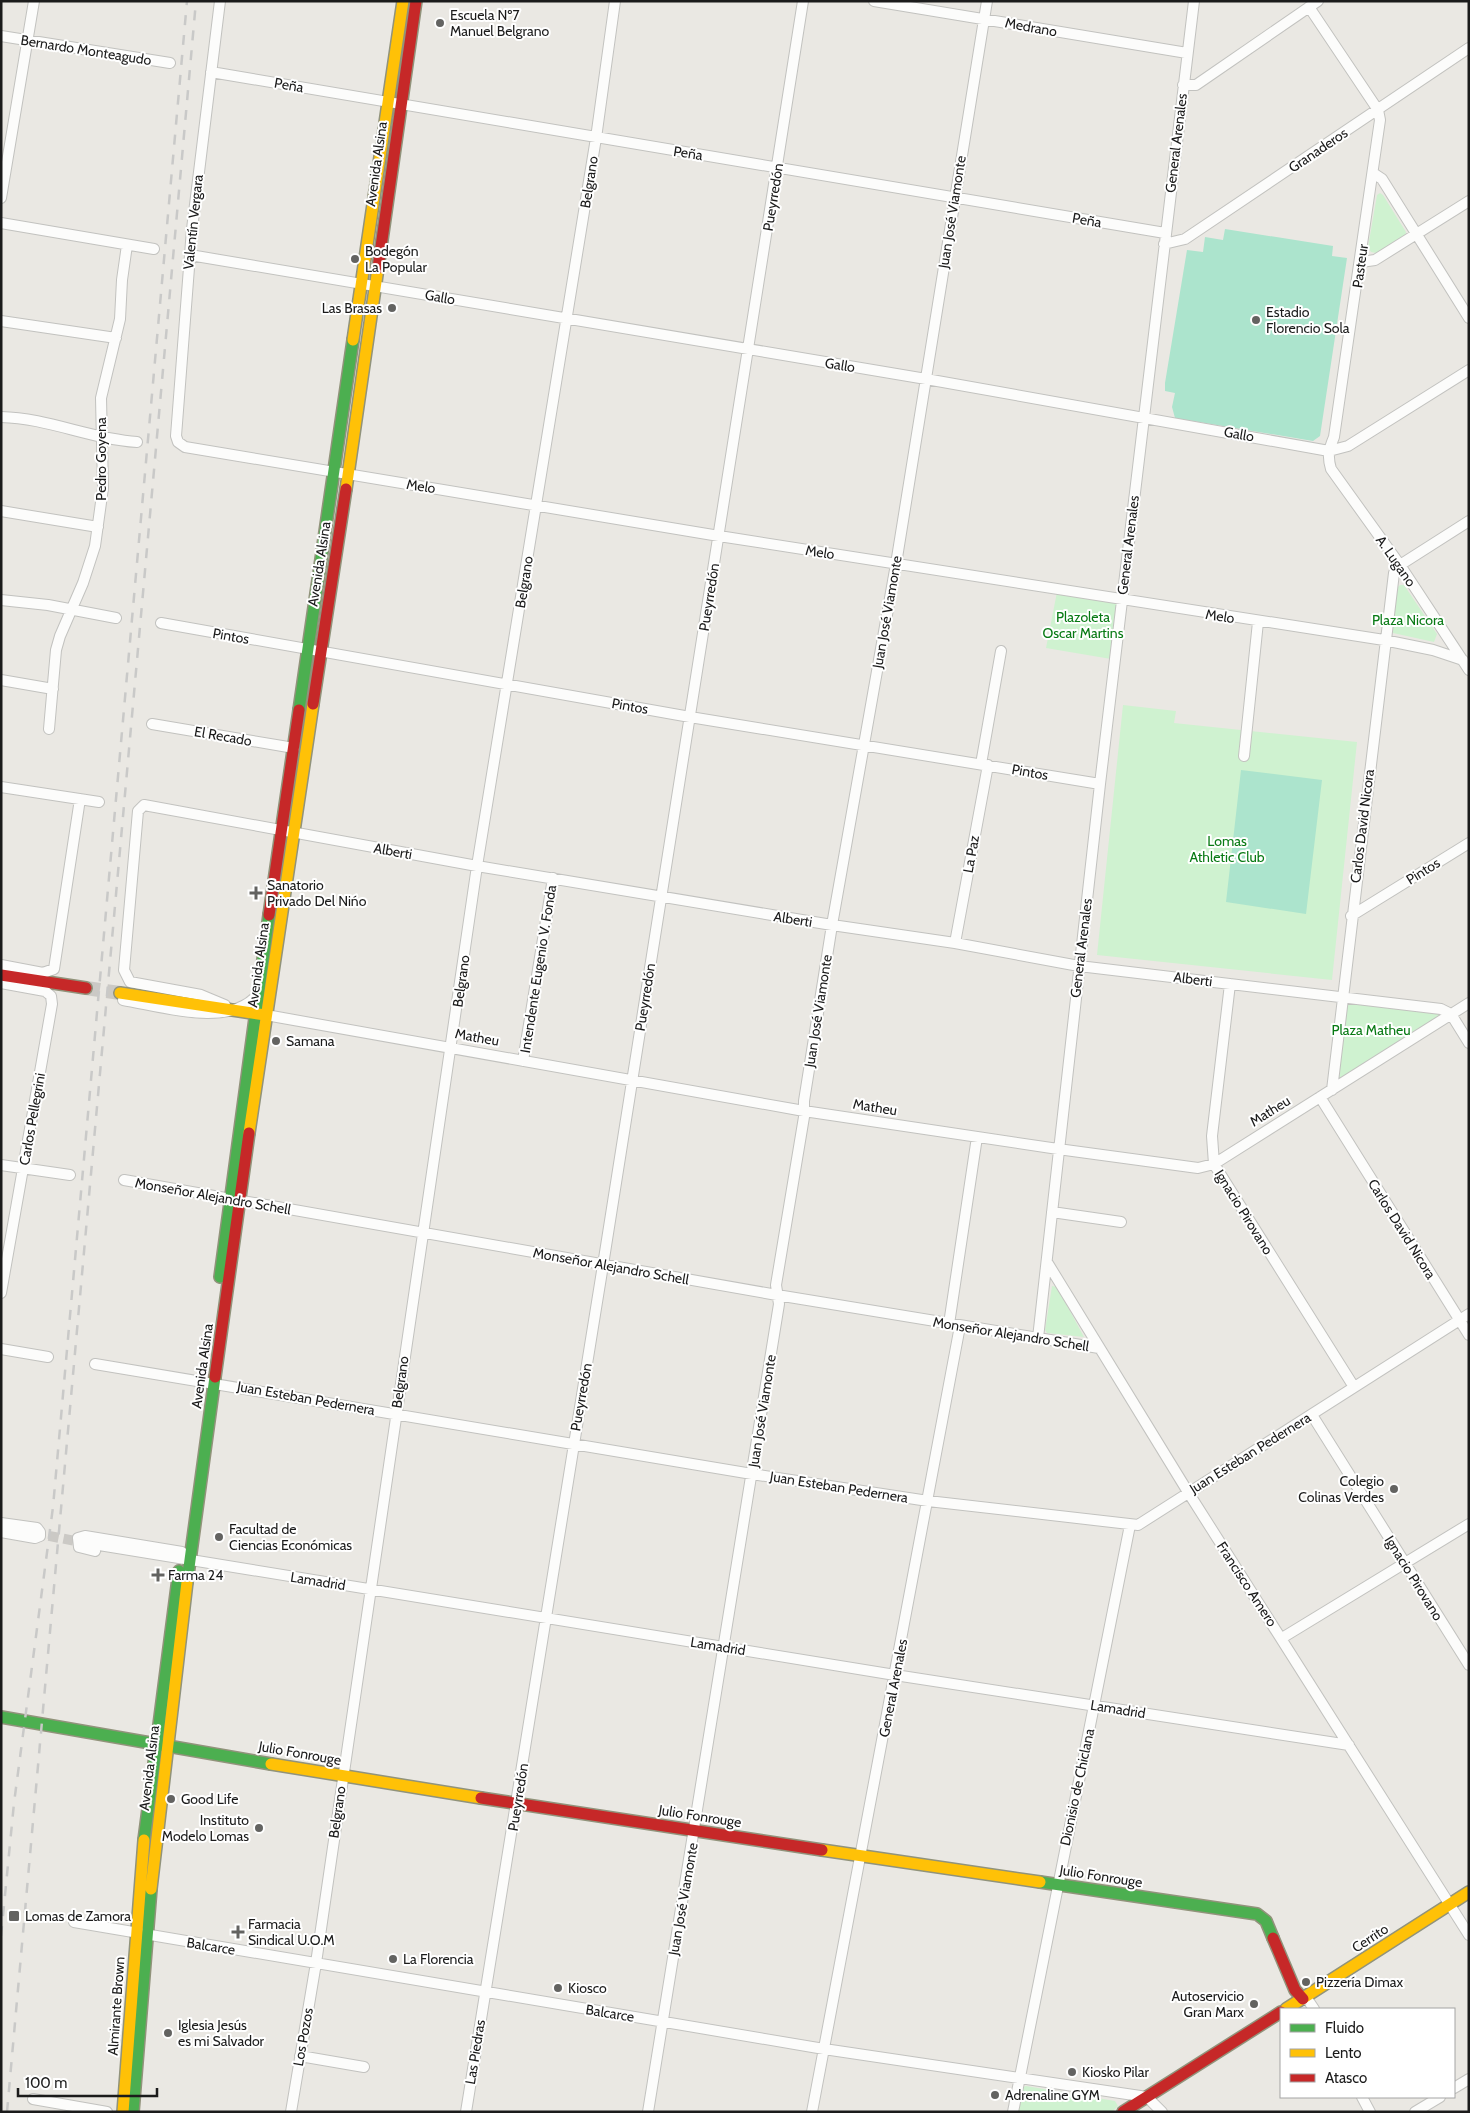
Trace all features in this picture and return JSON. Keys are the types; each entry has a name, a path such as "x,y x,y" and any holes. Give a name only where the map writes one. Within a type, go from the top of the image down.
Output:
{"main road":[{"name":"Avenida Alsina","path":"236,1199 253,1031 261,1014 258,993 288,833 294,748 315,650 348,474 388,102 403,1"},
{"name":"Avenida Alsina","path":"141,1934 183,1559 315,650 336,471 400,104 416,1"},
{"path":"1,974 86,988"},
{"name":"Matheu","path":"121,997 261,1014"},
{"name":"Julio Fonrouge","path":"1,1717 343,1776 1263,1916 1295,1990 1304,1999"},
{"name":"Cerrito","path":"1288,2008 1469,1892"},
{"name":"Almirante Brown","path":"123,2112 141,1934"},
{"name":"Almirante Brown","path":"133,2112 141,1934"},
{"path":"1123,2112 1280,2013"}],"street":[{"path":"1,198 34,1"},
{"name":"Valentín Vergara","path":"178,442 176,436 190,255 220,1"},
{"name":"Belgrano","path":"316,1963 422,1233 452,1048 477,866 596,138 615,1"},
{"name":"Pueyrredón","path":"485,1993 662,897 803,1"},
{"name":"Medrano","path":"874,1 1187,53"},
{"name":"Juan José Viamonte","path":"648,2112 779,1304 776,1285 832,925 896,564 987,1"},
{"name":"General Arenales","path":"1058,1150 1121,600 1194,1"},
{"path":"1183,85 1196,85 1313,4 1378,110"},
{"name":"Bernardo Monteagudo","path":"1,36 170,63"},
{"name":"Granaderos","path":"1164,244 1185,239 1469,48"},
{"name":"Peña","path":"211,72 1165,233"},
{"name":"Pasteur","path":"1329,451 1334,437 1361,262 1380,120 1378,110"},
{"path":"1373,173 1382,179 1469,318"},
{"path":"1361,262 1375,260 1469,201"},
{"path":"1,223 154,249"},
{"name":"Pedro Goyena","path":"49,729 56,650 89,567 98,527 103,488 101,398 116,338 127,245"},
{"name":"Gallo","path":"190,255 926,379 1329,451 1348,446 1469,370"},
{"path":"1,321 116,338"},
{"path":"1,417 40,420 102,438 137,442"},
{"name":"Melo","path":"178,442 185,447 719,536 1258,622 1384,640 1433,650 1463,660"},
{"name":"A. Lugano","path":"1329,451 1331,469 1400,565 1469,670"},
{"path":"1,511 98,527"},
{"path":"1400,565 1469,521"},
{"name":"Carlos David Nicora","path":"1332,1090 1392,578 1400,565"},
{"path":"1,600 72,609 116,618"},
{"path":"1244,756 1258,622"},
{"name":"Pintos","path":"161,623 508,683 690,717 1100,784"},
{"name":"La Paz","path":"955,943 1001,651"},
{"path":"1,680 53,689"},
{"name":"El Recado","path":"152,724 294,748"},
{"path":"1,787 99,802"},
{"path":"1,966 42,973 54,969 80,799"},
{"name":"Alberti","path":"130,982 124,970 138,810 144,806 477,866 832,925 955,943 1079,966 1343,996 1441,1009 1451,1014"},
{"name":"Pintos","path":"1352,916 1469,843"},
{"name":"Intendente Eugenio V. Fonda","path":"523,1061 553,878"},
{"name":"Matheu","path":"130,982 201,995 236,1010 248,1018 253,1031"},
{"name":"Carlos Pellegrini","path":"1,983 45,991 51,996 52,1004 1,1293"},
{"name":"Ignacio Pirovano","path":"1230,984 1212,1136 1214,1164 1354,1387"},
{"path":"236,1010 249,1003 258,993"},
{"name":"Matheu","path":"261,1014 804,1111 1058,1150 1193,1168 1214,1164 1469,1003"},
{"path":"1451,1014 1469,1043"},
{"name":"Carlos David Nicora","path":"1320,1097 1469,1335"},
{"path":"949,1324 978,1137"},
{"path":"1038,1338 1058,1150"},
{"path":"1,1164 70,1175"},
{"name":"Monseñor Alejandro Schell","path":"124,1180 777,1295 1099,1348"},
{"path":"1052,1212 1121,1222"},
{"name":"Francisco Amero","path":"1047,1262 1188,1492 1469,1935"},
{"name":"Juan Esteban Pedernera","path":"95,1364 752,1474 928,1501 1130,1525 1144,1522 1188,1492 1469,1314"},
{"name":"General Arenales","path":"812,2112 960,1326"},
{"path":"1,1350 48,1358"},
{"name":"Ignacio Pirovano","path":"1312,1415 1469,1665"},
{"path":"1,1523 37,1528 40,1536 35,1538 1,1532"},
{"path":"1282,1638 1469,1524"},
{"name":"Dionisio de Chiclana","path":"1013,2112 1130,1525"},
{"path":"1,1528 34,1533"},
{"name":"Lamadrid","path":"85,1536 183,1559 83,1549 77,1544 78,1538 85,1536"},
{"name":"Lamadrid","path":"87,1543 895,1676 1349,1745"},
{"name":"Balcarce","path":"74,1922 824,2049 1019,2080 1148,2097"},
{"name":"Los Pozos","path":"290,2112 316,1963"},
{"name":"Las Piedras","path":"466,2112 485,1993"},
{"path":"1304,1999 1308,2000 1313,2008"},
{"path":"300,2056 364,2067"},
{"path":"1455,2087 1469,2079"},
{"path":"1148,2097 1162,2112"},
{"path":"1363,2098 1370,2112"},
{"path":"1415,2112 1438,2098"},
{"path":"33,2099 107,2112"}],"green space":[{"path":"1380,193 1406,232 1405,237 1376,253 1371,252 1368,247 1377,195"},
{"name":"Estadio Florencio Sola","path":"1225,229 1333,246 1332,256 1347,258 1320,436 1313,441 1175,418 1172,407 1175,393 1165,391 1165,383 1187,250 1203,252 1205,237 1223,240"},
{"name":"Plaza Nicora","path":"1400,585 1404,585 1437,634 1434,642 1393,633 1391,629 1397,588"},
{"name":"Plazoleta Oscar Martins","path":"1057,592 1118,602 1111,659 1046,648"},
{"name":"Lomas Athletic Club","path":"1123,705 1176,711 1174,723 1357,742 1332,980 1097,955"},
{"path":"1241,770 1322,780 1306,914 1226,902"},
{"name":"Plaza Matheu","path":"1343,996 1451,1014 1332,1090"},
{"path":"1052,1286 1057,1287 1084,1337 1047,1333 1045,1330"},
{"path":"1023,2087 1115,2101 1118,2106 1112,2112 1015,2112"}],"tunnel":[{"path":"86,988 120,993"},
{"path":"34,1533 86,1543"}],"railway":[{"path":"1,1936 14,1803 53,1507 187,1"},
{"path":"7,2112 196,1"}],"traffic: fast":[{"path":"299,710 353,340"},
{"path":"220,1277 269,915"},
{"path":"187,1582 215,1377"},
{"path":"144,1840 179,1571"},
{"path":"1,1717 271,1764"},
{"path":"1040,1882 1257,1914 1266,1921 1273,1938"},
{"path":"133,2112 151,1889"}],"traffic: slow":[{"path":"353,340 403,1"},
{"path":"346,489 378,268"},
{"path":"249,1133 313,704"},
{"path":"120,993 265,1015"},
{"path":"151,1889 187,1582"},
{"path":"271,1764 481,1798"},
{"path":"123,2112 144,1840"},
{"path":"822,1850 1040,1882"},
{"path":"1288,2008 1469,1892"}],"traffic: jam":[{"path":"378,268 416,1"},
{"path":"313,704 346,489"},
{"path":"269,915 299,710"},
{"path":"1,975 86,988"},
{"path":"215,1377 249,1133"},
{"path":"481,1798 822,1850"},
{"path":"1273,1938 1295,1990 1303,1999"},
{"path":"1123,2112 1280,2013"}],"place":[{"name":"Escuela Nº7 Manuel Belgrano","path":"440,23"},
{"name":"Bodegón La Popular","path":"355,259"},
{"name":"Las Brasas","path":"392,308"},
{"name":"Estadio Florencio Sola","path":"1256,320"},
{"name":"Sanatorio Privado Del Nińo","path":"256,893"},
{"name":"Samana","path":"276,1041"},
{"name":"Colegio Colinas Verdes","path":"1394,1489"},
{"name":"Facultad de Ciencias Económicas","path":"219,1537"},
{"name":"Farma 24","path":"158,1575"},
{"name":"Good Life","path":"171,1799"},
{"name":"Instituto Modelo Lomas","path":"259,1828"},
{"name":"Lomas de Zamora","path":"14,1916"},
{"name":"Farmacia Sindical U.O.M","path":"238,1932"},
{"name":"La Florencia","path":"393,1959"},
{"name":"Pizzería Dimax","path":"1306,1982"},
{"name":"Kiosco","path":"558,1988"},
{"name":"Autoservicio Gran Marx","path":"1254,2004"},
{"name":"Iglesia Jesús es mi Salvador","path":"168,2033"},
{"name":"Kiosko Pilar","path":"1072,2072"},
{"name":"Adrenaline GYM","path":"995,2095"}]}
